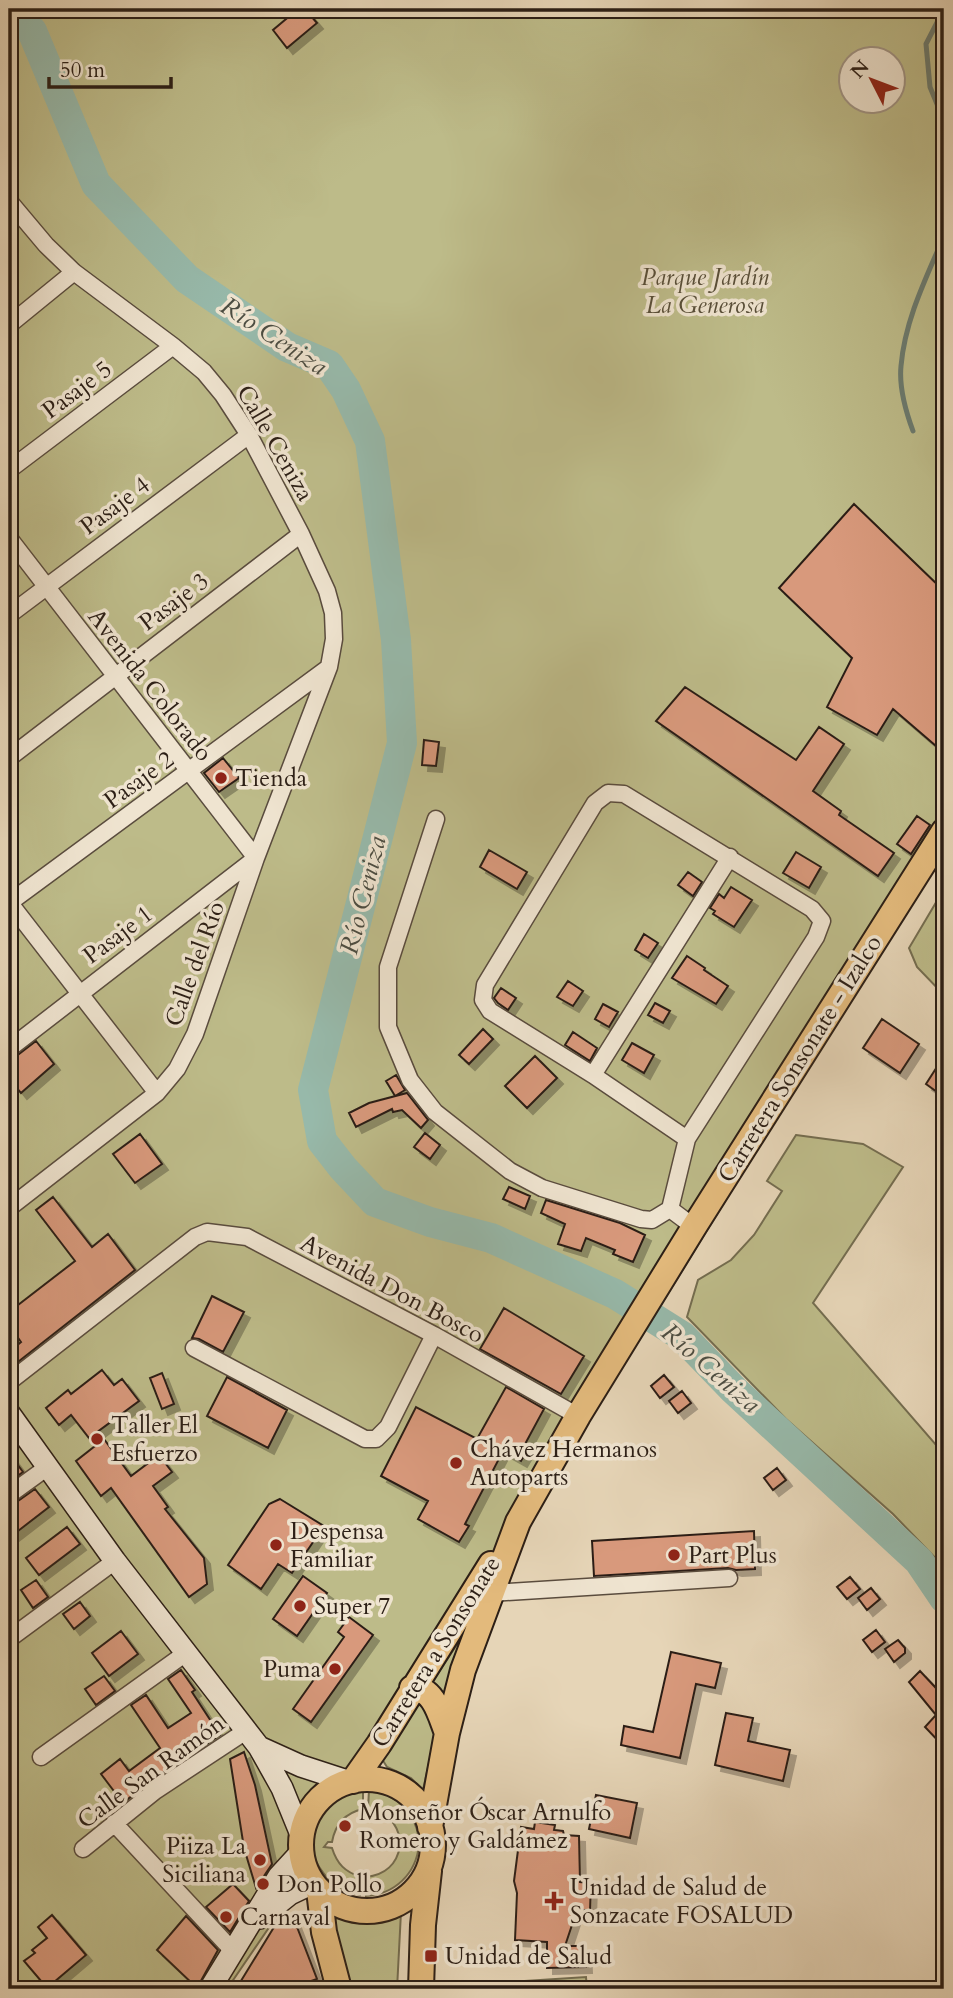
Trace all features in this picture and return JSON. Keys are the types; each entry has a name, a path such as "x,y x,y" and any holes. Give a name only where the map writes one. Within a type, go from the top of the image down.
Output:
{"main road":[{"name":"Carretera Sonsonate - Izalco","path":"518,1522 578,1416 694,1227 944,831"},
{"path":"9,1413 115,1561 253,1739 282,1788 302,1844 304,1865 316,1886 334,1902 346,1907 378,1909 397,1903 413,1891 429,1864"},
{"path":"421,1989 423,1925 432,1846 430,1826 447,1733 463,1670 518,1522"},
{"name":"Carretera a Sonsonate","path":"350,1781 379,1744 518,1522"},
{"path":"412,1688 426,1691 447,1733"},
{"path":"253,1739 291,1762 350,1781 379,1780 403,1790 418,1803 430,1826"},
{"path":"210,1989 279,1876 302,1844 306,1821 314,1806 325,1794 350,1781"},
{"path":"250,1926 278,1902 316,1886"},
{"path":"316,1886 324,1932 339,1989"}],"street":[{"name":"Calle Ceniza","path":"9,201 46,245 74,272 173,346 204,372 223,395 249,435 301,534 327,591 333,613 334,639 329,667"},
{"path":"9,325 74,272"},
{"name":"Pasaje 5","path":"9,470 173,346"},
{"name":"Pasaje 4","path":"9,615 45,585 249,435"},
{"name":"Pasaje 3","path":"9,758 301,534"},
{"name":"Avenida Colorado","path":"9,538 256,859"},
{"name":"Pasaje 2","path":"9,902 329,667"},
{"name":"Calle del Río","path":"9,1208 157,1093 177,1069 195,1034 256,859 329,667"},
{"path":"436,819 388,967 388,1027 410,1080 435,1112 510,1171 542,1188 641,1219 652,1220 670,1209 687,1139 816,937 822,921 812,909 624,794 608,793 595,803 485,985 483,1000 491,1011 593,1075 687,1139"},
{"path":"593,1075 730,857"},
{"name":"Pasaje 1","path":"9,1049 256,859"},
{"path":"9,902 157,1093"},
{"path":"670,1209 694,1227"},
{"name":"Avenida Don Bosco","path":"9,1382 180,1248 207,1232 247,1237 434,1335 578,1416"},
{"path":"194,1348 365,1439 376,1439 388,1427 434,1335"},
{"path":"9,1495 48,1466"},
{"path":"9,1639 115,1561"},
{"path":"491,1593 729,1578"},
{"path":"41,1757 186,1653"},
{"name":"Calle San Ramón","path":"83,1849 155,1791 253,1739"},
{"path":"114,1823 233,1951"}],"green space":[{"name":"Parque Jardín La Generosa","path":"9,9 944,9 944,847 361,1790 363,1809 351,1813 342,1821 332,1842 328,1842 324,1847 332,1848 342,1867 361,1877 360,1895 333,1884 315,1860 227,1989 9,1989"},
{"path":"944,889 944,995 917,967 909,948"},
{"path":"796,1135 863,1144 903,1167 813,1303 944,1454 944,1567 893,1514 786,1419 687,1317 698,1280 731,1260 754,1235 782,1191 767,1181"},
{"path":"475,1617 445,1704 431,1684"},
{"path":"421,1699 437,1726 423,1790 411,1778 387,1767 382,1759"},
{"path":"369,1790 388,1795 403,1806 413,1820 419,1839 400,1840 390,1819 368,1809"},
{"path":"419,1845 414,1865 402,1881 386,1891 366,1896 366,1877 389,1868 400,1846"},
{"path":"401,1912 397,1989 351,1989 328,1914 347,1920 365,1921 382,1919"},
{"path":"586,1977 587,1989 511,1989 510,1982"}],"building":[{"path":"298,9 305,9 317,23 287,48 273,30"},
{"path":"854,504 944,591 944,734 936,746 893,709 877,735 827,707 852,658 779,588"},
{"path":"685,687 796,760 819,727 844,744 813,791 841,811 839,815 894,853 878,876 656,721"},
{"path":"424,740 439,742 436,766 422,765"},
{"path":"223,758 239,778 219,792 204,773"},
{"path":"917,816 930,825 911,854 897,844"},
{"path":"489,850 527,872 517,889 480,867"},
{"path":"796,852 821,867 809,888 783,873"},
{"path":"688,872 702,882 693,896 678,885"},
{"path":"731,887 752,900 734,927 713,914 715,911 710,908 719,894 724,898"},
{"path":"644,934 658,943 648,958 635,950"},
{"path":"687,956 728,986 716,1004 672,978"},
{"path":"568,981 583,991 573,1006 557,997"},
{"path":"501,988 516,998 508,1010 494,998"},
{"path":"655,1003 670,1011 663,1023 648,1015"},
{"path":"603,1004 618,1012 609,1027 595,1019"},
{"path":"882,1019 919,1044 900,1073 863,1048"},
{"path":"483,1029 493,1039 469,1064 459,1055"},
{"path":"573,1032 597,1048 590,1061 565,1045"},
{"path":"36,1041 54,1064 21,1093 9,1078 9,1059"},
{"path":"632,1043 654,1055 644,1073 622,1060"},
{"path":"535,1056 557,1078 527,1108 505,1086"},
{"path":"944,1056 944,1097 926,1084"},
{"path":"396,1075 405,1090 395,1096 386,1081"},
{"path":"407,1093 428,1120 421,1128 402,1110 393,1112 392,1109 356,1127 349,1113 369,1103"},
{"path":"425,1133 440,1145 430,1159 414,1147"},
{"path":"140,1134 162,1164 135,1183 113,1154"},
{"path":"509,1187 530,1196 525,1209 503,1199"},
{"path":"53,1197 92,1247 108,1234 135,1270 9,1369 9,1352 21,1342 9,1325 9,1312 75,1261 36,1210"},
{"path":"546,1200 620,1223 645,1235 633,1262 613,1254 615,1250 586,1238 581,1251 558,1244 565,1224 541,1213"},
{"path":"212,1296 244,1312 223,1352 192,1338"},
{"path":"504,1308 584,1356 561,1394 480,1349"},
{"path":"102,1370 114,1385 122,1379 139,1401 89,1438 71,1415 59,1425 46,1408 68,1390 71,1394"},
{"path":"162,1373 174,1404 162,1409 150,1378"},
{"path":"664,1375 674,1387 660,1398 651,1386"},
{"path":"227,1377 287,1410 268,1448 207,1416"},
{"path":"506,1387 544,1409 524,1446 528,1449 521,1461 503,1451 465,1524 469,1526 459,1542 418,1519 428,1501 381,1476 416,1407 477,1439"},
{"path":"682,1391 691,1403 678,1413 669,1401"},
{"path":"104,1439 131,1476 159,1455 172,1472 153,1486 168,1507 165,1509 204,1558 207,1584 189,1597 111,1488 101,1496 76,1461"},
{"path":"9,1453 23,1472 9,1482"},
{"path":"777,1468 786,1480 773,1490 764,1478"},
{"path":"35,1489 49,1507 9,1538 9,1505"},
{"name":"Despensa Familiar","path":"280,1499 324,1526 292,1573 278,1564 261,1589 228,1565 269,1504"},
{"path":"67,1527 80,1544 39,1575 26,1558"},
{"name":"Part Plus","path":"754,1531 755,1569 728,1568 594,1576 592,1541"},
{"name":"Super 7","path":"303,1576 327,1593 297,1636 273,1619"},
{"path":"850,1577 860,1589 847,1599 837,1587"},
{"path":"36,1580 48,1597 33,1608 21,1590"},
{"path":"871,1588 880,1599 867,1610 858,1598"},
{"path":"80,1602 90,1616 74,1629 63,1614"},
{"name":"Puma","path":"349,1617 373,1635 311,1722 293,1709 344,1637 338,1632"},
{"path":"876,1630 885,1642 872,1652 863,1640"},
{"path":"121,1631 138,1654 109,1676 92,1653"},
{"path":"898,1640 905,1648 905,1653 894,1662 885,1649"},
{"path":"671,1652 721,1663 715,1688 696,1684 680,1758 621,1745 624,1726 653,1732"},
{"path":"181,1670 220,1735 149,1782 123,1803 101,1774 120,1759 129,1771 160,1748 131,1705 146,1695 168,1728 191,1713 168,1679"},
{"path":"920,1671 935,1687 944,1679 944,1747 925,1727 936,1715 909,1682"},
{"path":"104,1676 115,1691 96,1705 85,1689"},
{"path":"726,1713 753,1718 748,1741 790,1750 783,1781 715,1765"},
{"path":"244,1752 255,1785 272,1864 256,1888 244,1848 230,1759"},
{"path":"596,1795 637,1803 630,1838 589,1829"},
{"name":"Unidad de Salud de Sonzacate FOSALUD","path":"535,1822 555,1825 554,1830 563,1831 564,1835 579,1836 580,1882 591,1883 590,1910 577,1910 565,1946 585,1946 586,1967 547,1968 547,1942 515,1940 517,1893 514,1881 521,1827 534,1829"},
{"path":"233,1884 249,1901 230,1932 206,1907"},
{"path":"292,1914 317,1979 288,1989 236,1989 279,1919"},
{"path":"52,1915 86,1955 47,1988 24,1961 35,1953 32,1950 47,1938 38,1927"},
{"path":"186,1916 218,1950 197,1988 157,1950"}],"waterway":[{"path":"944,9 926,44 930,87 944,121"},
{"name":"Río Ceniza","path":"9,10 32,31 96,184 187,279 287,347 329,365 346,390 370,441 396,640 402,743 313,1090 322,1141 375,1202 430,1222 491,1238 615,1294 682,1336 734,1390 919,1561 944,1598"},
{"path":"913,431 901,382 903,349 917,300 944,236"}],"place":[{"name":"Tienda","path":"221,778"},
{"name":"Taller El Esfuerzo","path":"97,1439"},
{"name":"Chávez Hermanos Autoparts","path":"456,1463"},
{"name":"Despensa Familiar","path":"276,1545"},
{"name":"Part Plus","path":"674,1555"},
{"name":"Super 7","path":"300,1606"},
{"name":"Puma","path":"335,1669"},
{"name":"Monseñor Óscar Arnulfo Romero y Galdámez","path":"345,1826"},
{"name":"Piiza La Siciliana","path":"260,1860"},
{"name":"Don Pollo","path":"263,1884"},
{"name":"Unidad de Salud de Sonzacate FOSALUD","path":"554,1901"},
{"name":"Carnaval","path":"226,1917"},
{"name":"Unidad de Salud","path":"431,1956"}]}
